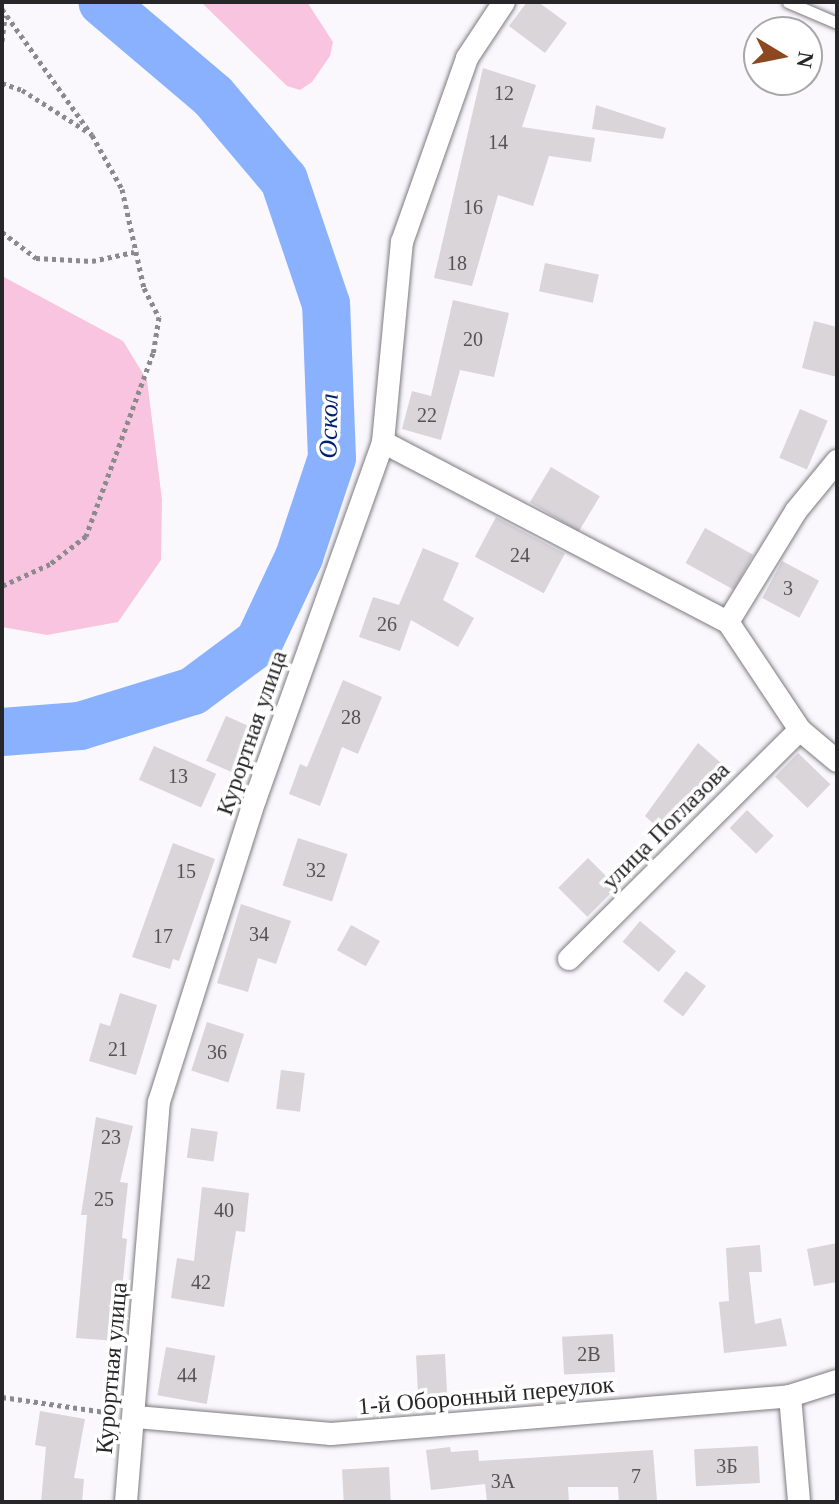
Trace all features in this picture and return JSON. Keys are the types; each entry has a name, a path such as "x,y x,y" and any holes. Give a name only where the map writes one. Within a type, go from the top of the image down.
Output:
{"street":[{"name":"Курортная улица","path":"126,1502 136,1417 159,1102 255,800 383,442 402,242 467,58 504,2"},
{"path":"383,442 728,622 800,730 837,761"},
{"path":"728,622 796,511 837,461"},
{"name":"улица Поглазова","path":"569,959 800,730"},
{"name":"1-й Оборонный переулок","path":"136,1417 331,1434 790,1396 837,1381"},
{"path":"790,1396 799,1502"}],"lane":[{"path":"788,2 837,23"}],"path":[{"path":"2,41 4,11"},
{"path":"2,586 50,564 86,536 105,492 153,353 159,317 134,252 122,189 92,135 4,11"},
{"path":"2,83 22,90 92,135"},
{"path":"2,232 36,258 92,261 134,252"},
{"path":"2,1397 136,1417"}],"shaded area":[{"path":"201,2 307,2 333,42 330,56 312,82 300,90 287,86"},
{"path":"2,276 123,341 147,380 162,500 161,560 118,622 47,635 2,627"}],"building":[{"path":"527,2 538,2 567,23 545,53 509,26"},
{"path":"483,68 536,85 522,127 595,138 591,162 549,156 533,206 498,195 472,286 434,278"},
{"path":"596,105 666,128 663,139 592,129"},
{"path":"545,263 599,274 593,303 539,291"},
{"path":"453,300 509,313 494,377 460,370 441,440 402,429 412,391 431,396"},
{"path":"814,321 837,327 837,377 802,368"},
{"path":"800,409 828,421 807,470 779,458"},
{"path":"551,467 600,496 579,532 530,502"},
{"path":"496,517 565,554 544,593 475,557"},
{"path":"705,528 753,555 734,590 686,563"},
{"path":"423,548 459,563 443,600 474,618 458,647 411,620 400,651 359,637 373,597 399,605"},
{"path":"782,561 819,581 799,618 762,598"},
{"path":"343,680 382,697 358,754 342,747 320,806 289,794 300,764 307,767"},
{"path":"226,716 258,730 238,775 206,761"},
{"path":"698,743 728,769 667,836 645,816"},
{"path":"154,746 216,774 201,807 139,780"},
{"path":"798,753 830,784 807,808 775,777"},
{"path":"747,810 774,836 756,854 730,828"},
{"path":"298,838 347,854 332,902 283,886"},
{"path":"173,843 215,859 179,961 173,959 170,969 132,957"},
{"path":"588,858 617,887 587,917 558,888"},
{"path":"241,904 291,921 276,964 258,958 248,992 217,983"},
{"path":"640,921 676,951 659,972 623,942"},
{"path":"351,925 380,941 366,966 337,950"},
{"path":"686,971 706,986 683,1016 663,1001"},
{"path":"120,993 157,1005 136,1075 89,1061 100,1023 110,1026"},
{"path":"207,1022 244,1034 228,1083 191,1071"},
{"path":"281,1070 305,1073 300,1112 276,1109"},
{"path":"96,1117 133,1126 120,1182 128,1183 122,1238 127,1239 117,1341 76,1338 87,1215 81,1215"},
{"path":"191,1128 218,1132 214,1161 187,1158"},
{"path":"202,1187 249,1193 245,1232 236,1231 224,1307 171,1298 177,1258 194,1261"},
{"path":"837,1243 837,1282 814,1286 807,1249"},
{"path":"760,1245 762,1272 749,1272 755,1324 781,1318 787,1346 724,1353 719,1302 729,1301 726,1248"},
{"path":"613,1334 615,1372 564,1375 562,1337"},
{"path":"166,1347 215,1356 207,1404 157,1395"},
{"path":"445,1354 447,1394 418,1395 416,1356"},
{"path":"40,1411 85,1419 74,1478 84,1479 82,1502 41,1502 46,1447 35,1445"},
{"path":"758,1446 760,1483 696,1486 694,1449"},
{"path":"450,1447 451,1452 478,1450 479,1461 653,1450 657,1500 619,1502 618,1487 568,1487 569,1502 487,1502 485,1484 431,1490 426,1450"},
{"path":"389,1467 391,1502 344,1502 342,1469"}],"waterway":[{"name":"Оскол","path":"2,732 80,726 193,691 259,642 299,557 332,458 326,304 284,180 213,96 102,2"}]}
